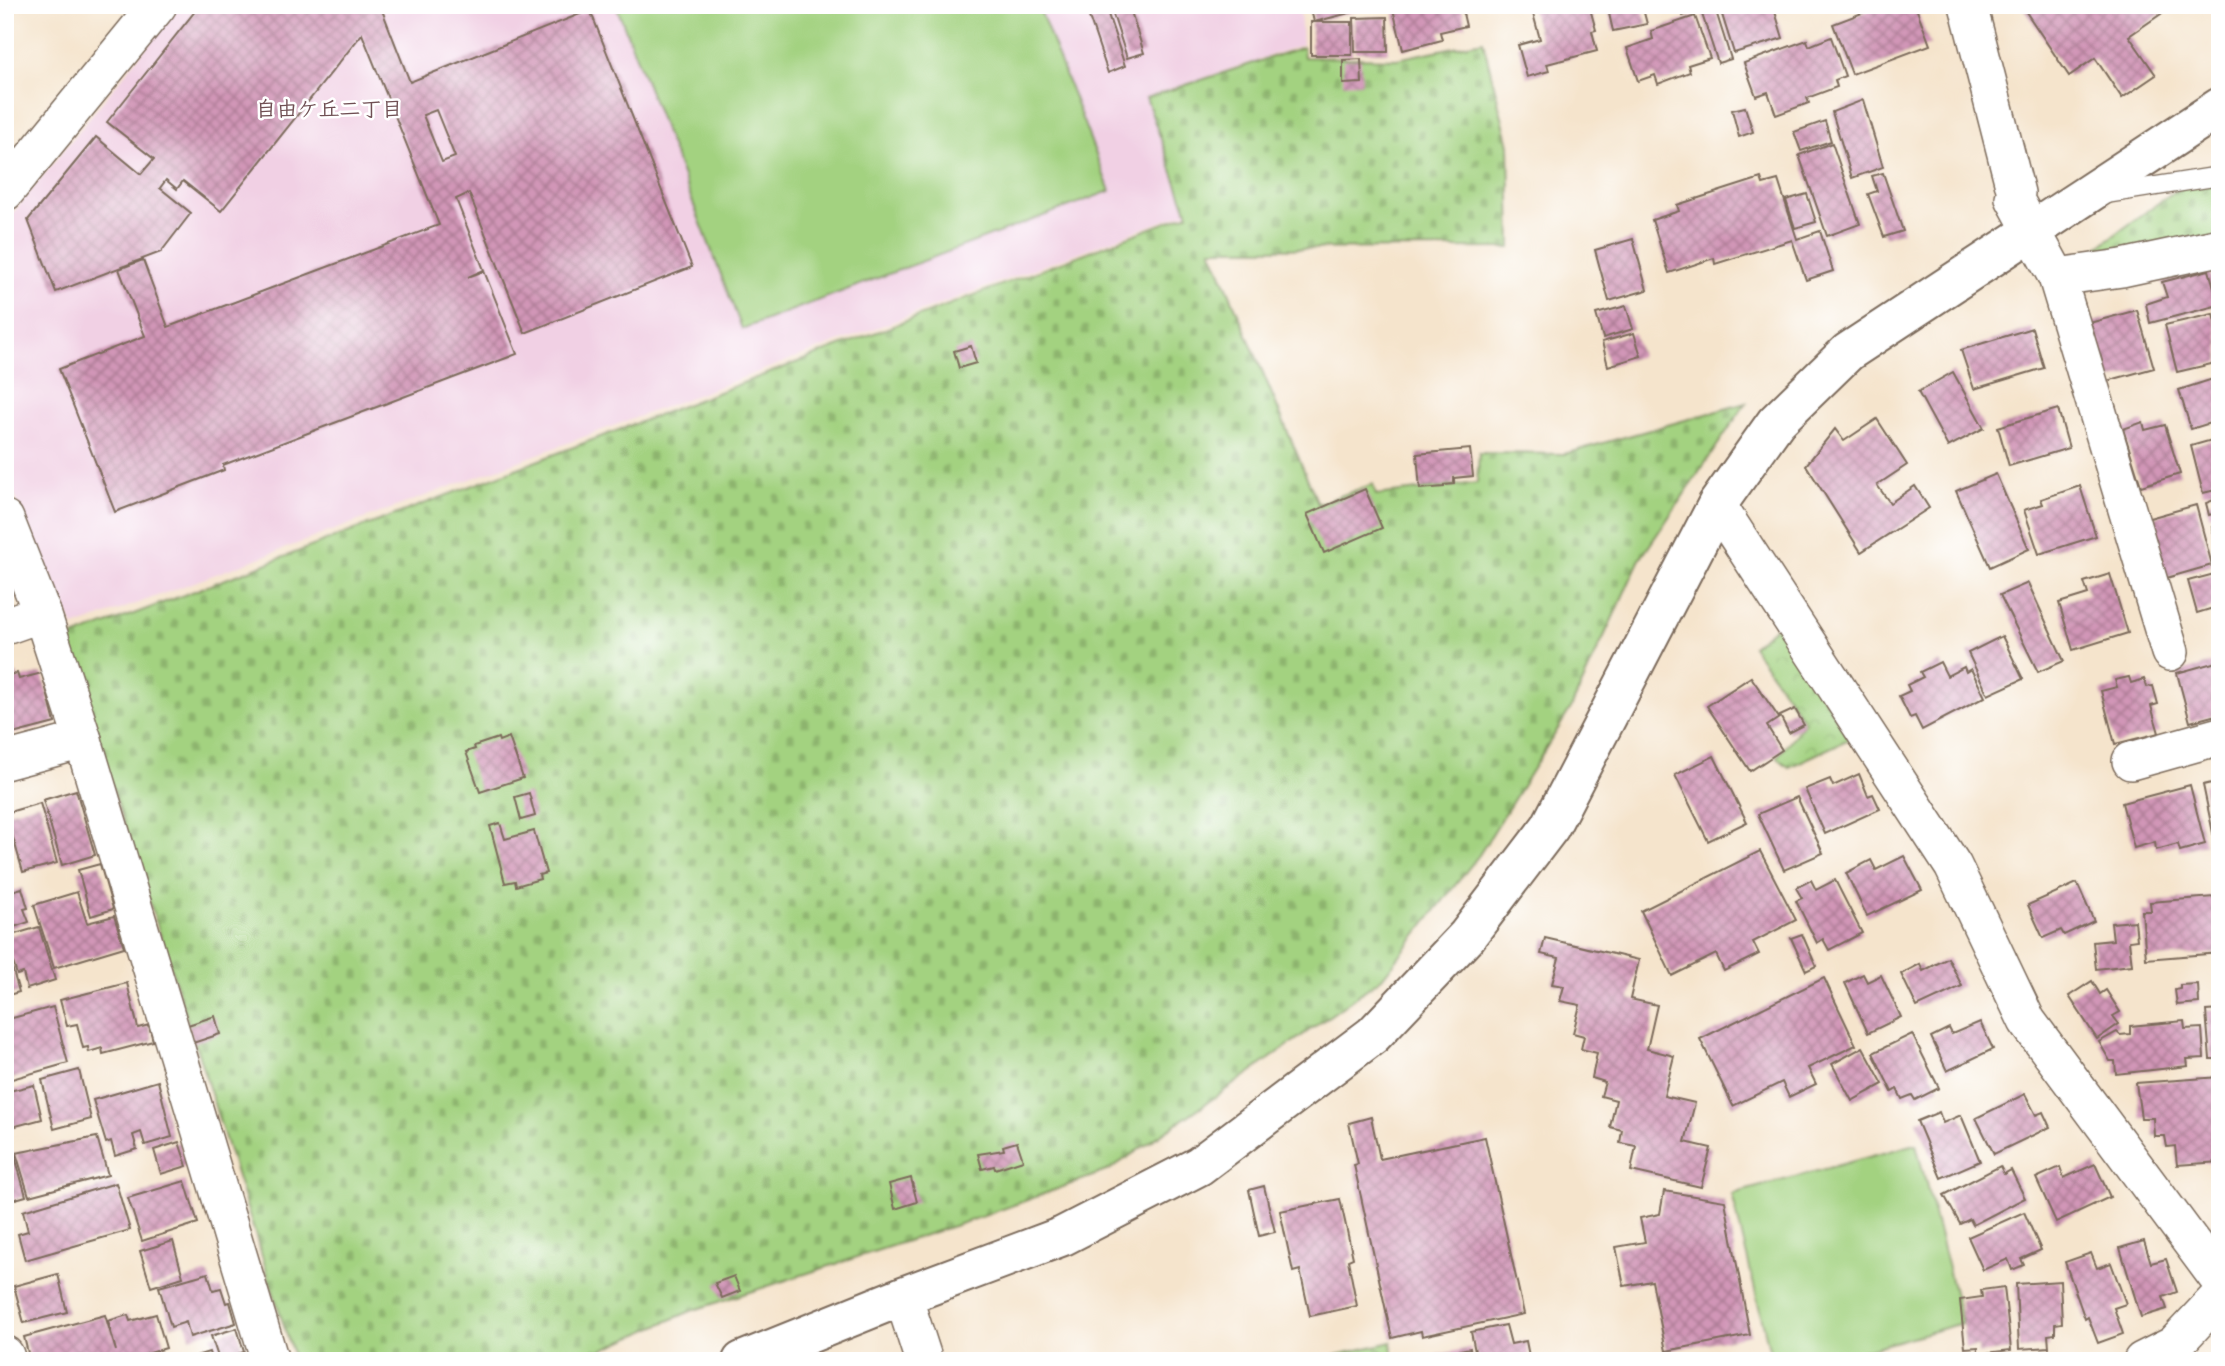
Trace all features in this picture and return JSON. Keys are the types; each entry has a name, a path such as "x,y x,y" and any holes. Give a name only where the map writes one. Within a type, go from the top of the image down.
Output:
{"street":[{"path":"5,192 158,5"},
{"path":"1968,5 2016,193 2014,198 2030,232 2057,277 2170,652"},
{"path":"742,1361 903,1296 1063,1236 1199,1166 1373,1035 1467,936 1550,827 1717,505 1776,422 1848,352 2220,107"},
{"path":"2057,277 2122,268 2220,247"},
{"path":"1717,505 1953,866 2027,1021 2220,1281"},
{"path":"5,519 42,613 83,740 270,1361"},
{"path":"5,626 42,613"},
{"path":"2131,761 2220,736"},
{"path":"5,761 83,740"},
{"path":"903,1296 925,1361"},
{"path":"2142,1361 2174,1345 2220,1296"},
{"path":"5,1355 7,1361"}],"lane":[{"path":"2080,199 2220,176"}],"shaded area":[{"path":"180,5 1300,5 1302,45 1145,97 1187,212 74,627 5,474 5,223"}],"green space":[{"path":"616,5 1038,5 1110,191 742,329"},
{"path":"1483,41 1509,145 1511,248 1211,249 1318,504 1373,484 1376,495 1477,483 1479,453 1564,454 1746,403 1639,561 1571,708 1479,855 1382,978 1109,1170 981,1217 691,1311 576,1361 295,1361 65,640 1188,214 1146,98 1303,47 1304,57 1397,59"},
{"path":"2220,158 2220,239 2057,277"},
{"path":"1779,625 1849,739 1789,767 1777,757 1805,722 1752,646"},
{"path":"1916,1144 1962,1323 1826,1361 1772,1361 1732,1194"},
{"path":"1392,1342 1394,1361 1311,1361"}],"building":[{"path":"200,5 385,5 382,10 410,82 590,10 692,267 525,333 469,193 456,199 484,270 468,277 484,271 517,354 223,465 224,470 115,512 59,369 145,336 119,269 143,260 168,327 439,225 362,34 221,211 183,181 177,189 166,180 160,188 191,213 161,252 56,292 28,220 96,137 141,174 154,159 107,122","holes":["436,110 455,157 442,162 423,115"]},
{"path":"1085,5 1105,5 1125,66 1108,73"},
{"path":"1110,5 1129,5 1144,53 1127,58"},
{"path":"1310,5 1377,5 1377,6 1314,22"},
{"path":"1392,5 1461,5 1466,26 1440,32 1442,40 1403,50"},
{"path":"1548,5 1589,5 1596,30 1592,31 1597,51 1547,64 1549,71 1527,77 1518,45 1540,39 1532,10"},
{"path":"1607,5 1642,5 1647,24 1613,31"},
{"path":"1680,5 1695,5 1697,11 1683,16"},
{"path":"1699,5 1714,5 1731,59 1718,63"},
{"path":"1719,5 1773,5 1783,38 1734,53"},
{"path":"1883,5 1915,5 1930,45 1852,74 1833,24"},
{"path":"2030,5 2174,5 2129,36 2156,75 2122,98 2095,58 2069,76 2024,9"},
{"path":"1695,16 1710,58 1688,65 1690,72 1658,84 1655,75 1638,81 1627,48 1653,39 1651,31"},
{"path":"1387,17 1388,52 1355,52 1354,18"},
{"path":"1311,22 1352,22 1352,55 1311,55"},
{"path":"1831,37 1845,76 1835,80 1837,87 1807,98 1809,103 1776,115 1768,92 1756,96 1744,63 1807,40 1809,46"},
{"path":"1361,59 1362,83 1343,84 1343,60"},
{"path":"1863,100 1883,167 1852,178 1832,112"},
{"path":"1745,107 1753,132 1739,137 1732,110"},
{"path":"1825,121 1831,141 1801,151 1794,132"},
{"path":"1832,143 1860,224 1827,236 1799,155"},
{"path":"1883,173 1903,231 1884,237 1868,194 1877,191 1872,176"},
{"path":"1761,178 1763,184 1778,180 1797,239 1820,231 1833,271 1806,280 1792,240 1715,264 1714,258 1669,273 1652,220 1679,211 1677,205"},
{"path":"1807,194 1816,222 1795,228 1786,200"},
{"path":"1633,239 1647,290 1609,301 1595,250"},
{"path":"2209,270 2219,305 2150,323 2146,304 2167,297 2162,282"},
{"path":"1626,306 1633,329 1603,338 1596,314"},
{"path":"2137,310 2154,368 2103,382 2086,324"},
{"path":"2213,314 2220,342 2220,362 2177,372 2165,325"},
{"path":"2032,328 2044,368 1974,389 1961,350"},
{"path":"1634,333 1641,356 1608,366 1602,342"},
{"path":"971,346 976,363 959,368 954,351"},
{"path":"1953,372 1984,428 1948,447 1918,392"},
{"path":"2219,377 2220,420 2191,429 2179,390"},
{"path":"2058,409 2069,448 2009,466 1998,427"},
{"path":"1877,419 1907,465 1877,485 1890,503 1915,486 1929,508 1861,552 1806,465 1835,429 1844,441"},
{"path":"2143,422 2145,430 2165,425 2180,474 2141,486 2123,429"},
{"path":"2219,438 2220,489 2203,493 2191,446"},
{"path":"1470,449 1473,476 1454,478 1454,484 1444,487 1420,489 1417,454"},
{"path":"1996,474 2029,549 1990,567 1956,491"},
{"path":"2080,486 2096,536 2039,554 2024,510 2043,504 2041,499"},
{"path":"1365,489 1382,528 1324,553 1307,514"},
{"path":"2219,498 2220,512 2209,515 2206,503"},
{"path":"2196,505 2212,565 2163,579 2146,519"},
{"path":"2220,525 2220,553 2219,553 2212,527"},
{"path":"2218,573 2220,606 2197,613 2188,581"},
{"path":"2110,574 2128,633 2073,650 2059,603 2088,594 2084,582"},
{"path":"2028,583 2064,661 2038,672 2000,595"},
{"path":"2002,636 2023,679 1988,695 1968,653"},
{"path":"2220,661 2220,714 2190,722 2177,673"},
{"path":"1940,662 1947,676 1964,667 1966,672 1971,669 1985,697 1922,730 1915,716 1910,718 1899,696 1910,691 1907,685 1923,677 1920,672"},
{"path":"17,673 19,679 42,673 55,723 5,736 5,676"},
{"path":"1751,677 1779,718 1767,726 1782,750 1750,771 1707,706"},
{"path":"2129,677 2131,683 2144,679 2147,687 2153,686 2158,704 2151,706 2159,733 2115,744 2101,691 2117,687 2115,680"},
{"path":"1795,709 1804,725 1789,733 1780,716"},
{"path":"509,737 523,778 480,792 466,752 475,749 474,746"},
{"path":"1714,756 1747,822 1708,841 1675,775"},
{"path":"1859,774 1868,796 1873,794 1880,809 1825,834 1805,789 1830,779 1833,786"},
{"path":"2220,781 2220,851 2217,852 2203,785"},
{"path":"2190,785 2205,844 2180,851 2178,844 2156,850 2155,842 2134,848 2122,803"},
{"path":"76,790 95,855 62,865 43,800"},
{"path":"529,793 535,816 521,820 515,797"},
{"path":"1797,797 1823,853 1784,870 1758,814"},
{"path":"40,803 57,863 23,872 6,813"},
{"path":"500,823 505,839 534,831 546,873 539,875 540,879 516,886 515,881 505,883 490,826"},
{"path":"1760,851 1796,920 1753,942 1759,954 1724,971 1716,954 1672,976 1641,911"},
{"path":"1904,856 1922,890 1867,916 1846,873 1871,860 1876,870"},
{"path":"100,864 113,909 91,916 78,870"},
{"path":"1811,880 1816,890 1835,880 1862,933 1829,950 1823,939 1817,943 1796,901 1802,898 1796,888"},
{"path":"2077,883 2094,921 2064,935 2061,930 2043,938 2028,905"},
{"path":"22,888 28,908 24,909 29,922 5,930 5,893"},
{"path":"77,892 87,923 114,916 124,947 54,968 34,905"},
{"path":"2214,897 2214,904 2220,904 2220,953 2146,959 2142,911 2151,911 2150,902"},
{"path":"2135,921 2137,940 2129,941 2132,965 2096,969 2093,942 2113,940 2111,923"},
{"path":"39,927 55,980 27,989 23,973 17,975 5,937"},
{"path":"1802,934 1816,966 1806,971 1791,938"},
{"path":"1545,938 1639,960 1630,999 1657,1005 1647,1049 1674,1056 1664,1096 1695,1103 1685,1142 1711,1148 1701,1187 1631,1171 1636,1146 1620,1143 1622,1130 1610,1127 1616,1100 1601,1096 1605,1082 1592,1078 1597,1053 1581,1049 1584,1036 1573,1033 1580,1005 1560,1001 1564,986 1552,984 1559,958 1541,954"},
{"path":"5,943 19,992 5,996"},
{"path":"1948,958 1962,986 1917,1007 1901,974 1920,964 1923,971"},
{"path":"1863,974 1867,982 1881,975 1901,1017 1868,1033 1845,983"},
{"path":"1824,978 1856,1045 1808,1068 1816,1084 1789,1097 1782,1082 1733,1106 1700,1039"},
{"path":"2092,981 2100,994 2106,990 2120,1012 2113,1016 2119,1024 2097,1039 2069,996"},
{"path":"127,983 138,1028 149,1025 153,1041 103,1054 102,1048 89,1052 88,1047 83,1048 77,1024 67,1026 60,1000"},
{"path":"2198,984 2199,1003 2177,1005 2175,990 2180,989 2180,985"},
{"path":"53,1007 68,1063 5,1081 5,1020"},
{"path":"2220,1010 2220,1059 2210,1059 2206,1011"},
{"path":"215,1016 220,1034 193,1043 188,1025"},
{"path":"2184,1021 2185,1029 2202,1028 2204,1058 2187,1059 2188,1066 2116,1074 2115,1061 2110,1061 2099,1042 2117,1032 2120,1035 2130,1034 2130,1026"},
{"path":"1980,1022 1993,1049 1947,1071 1931,1037 1949,1028 1952,1034"},
{"path":"1912,1034 1939,1088 1915,1100 1912,1095 1902,1099 1897,1089 1892,1092 1873,1053"},
{"path":"1863,1047 1883,1084 1852,1101 1832,1064"},
{"path":"79,1070 91,1119 54,1129 42,1080"},
{"path":"2220,1077 2220,1162 2177,1165 2175,1146 2167,1147 2165,1136 2154,1136 2153,1118 2141,1118 2136,1083"},
{"path":"158,1081 172,1137 145,1145 141,1132 133,1135 137,1149 115,1156 111,1141 106,1143 93,1100"},
{"path":"34,1085 42,1119 5,1129 5,1092"},
{"path":"2025,1094 2036,1115 2043,1112 2050,1127 1994,1154 1976,1118"},
{"path":"1939,1112 1943,1123 1961,1115 1980,1161 1941,1178 1917,1121"},
{"path":"1371,1117 1380,1159 1485,1137 1524,1314 1422,1336 1421,1331 1392,1338 1354,1165 1358,1164 1349,1123"},
{"path":"97,1137 108,1175 29,1196 16,1153"},
{"path":"179,1142 187,1166 161,1174 154,1150"},
{"path":"1017,1142 1023,1160 995,1169 994,1166 982,1169 978,1154 1004,1150 1003,1146"},
{"path":"14,1153 26,1196 5,1202 5,1155"},
{"path":"2095,1164 2110,1197 2056,1222 2036,1178 2060,1167 2064,1178"},
{"path":"2000,1166 2004,1174 2011,1170 2025,1198 1973,1225 1970,1219 1960,1224 1944,1195"},
{"path":"911,1178 917,1202 895,1209 889,1184"},
{"path":"185,1181 198,1223 142,1241 128,1198"},
{"path":"116,1183 130,1230 25,1260 18,1234 28,1231 23,1211"},
{"path":"1264,1186 1275,1232 1259,1236 1249,1190"},
{"path":"1664,1191 1725,1201 1750,1335 1666,1351 1652,1281 1624,1286 1616,1247 1645,1242 1640,1218 1660,1214"},
{"path":"1340,1199 1353,1258 1348,1260 1357,1306 1310,1316 1300,1270 1293,1272 1280,1211"},
{"path":"2024,1212 2041,1250 2021,1259 2024,1265 2012,1270 2008,1259 1983,1270 1968,1237"},
{"path":"173,1241 183,1277 151,1287 140,1251"},
{"path":"2144,1241 2151,1263 2166,1259 2177,1292 2163,1297 2167,1309 2141,1317 2120,1248"},
{"path":"2091,1253 2097,1268 2111,1263 2126,1304 2114,1308 2123,1334 2098,1343 2088,1317 2085,1319 2065,1262"},
{"path":"208,1273 213,1290 221,1288 226,1303 230,1302 236,1323 190,1337 186,1322 171,1327 159,1287"},
{"path":"58,1274 67,1312 24,1323 14,1286"},
{"path":"734,1276 740,1291 722,1298 715,1283"},
{"path":"2060,1281 2062,1323 2055,1324 2055,1334 2048,1335 2049,1347 2019,1349 2016,1284"},
{"path":"2004,1287 2011,1350 1978,1354 1978,1347 1965,1348 1960,1300 1982,1297 1981,1290"},
{"path":"156,1314 166,1348 147,1354 148,1361 30,1361 24,1337 105,1315 116,1351 108,1321 128,1315 130,1321"},
{"path":"1506,1325 1511,1344 1526,1341 1530,1361 1477,1361 1471,1332"},
{"path":"237,1328 244,1352 219,1360 211,1336"},
{"path":"1470,1348 1472,1361 1412,1361 1412,1360"},
{"path":"209,1352 212,1361 183,1361 183,1360"},
{"path":"1870,1354 1871,1361 1844,1361 1844,1360"}],"district":[{"name":"自由ケ丘二丁目","path":"329,110"}]}
